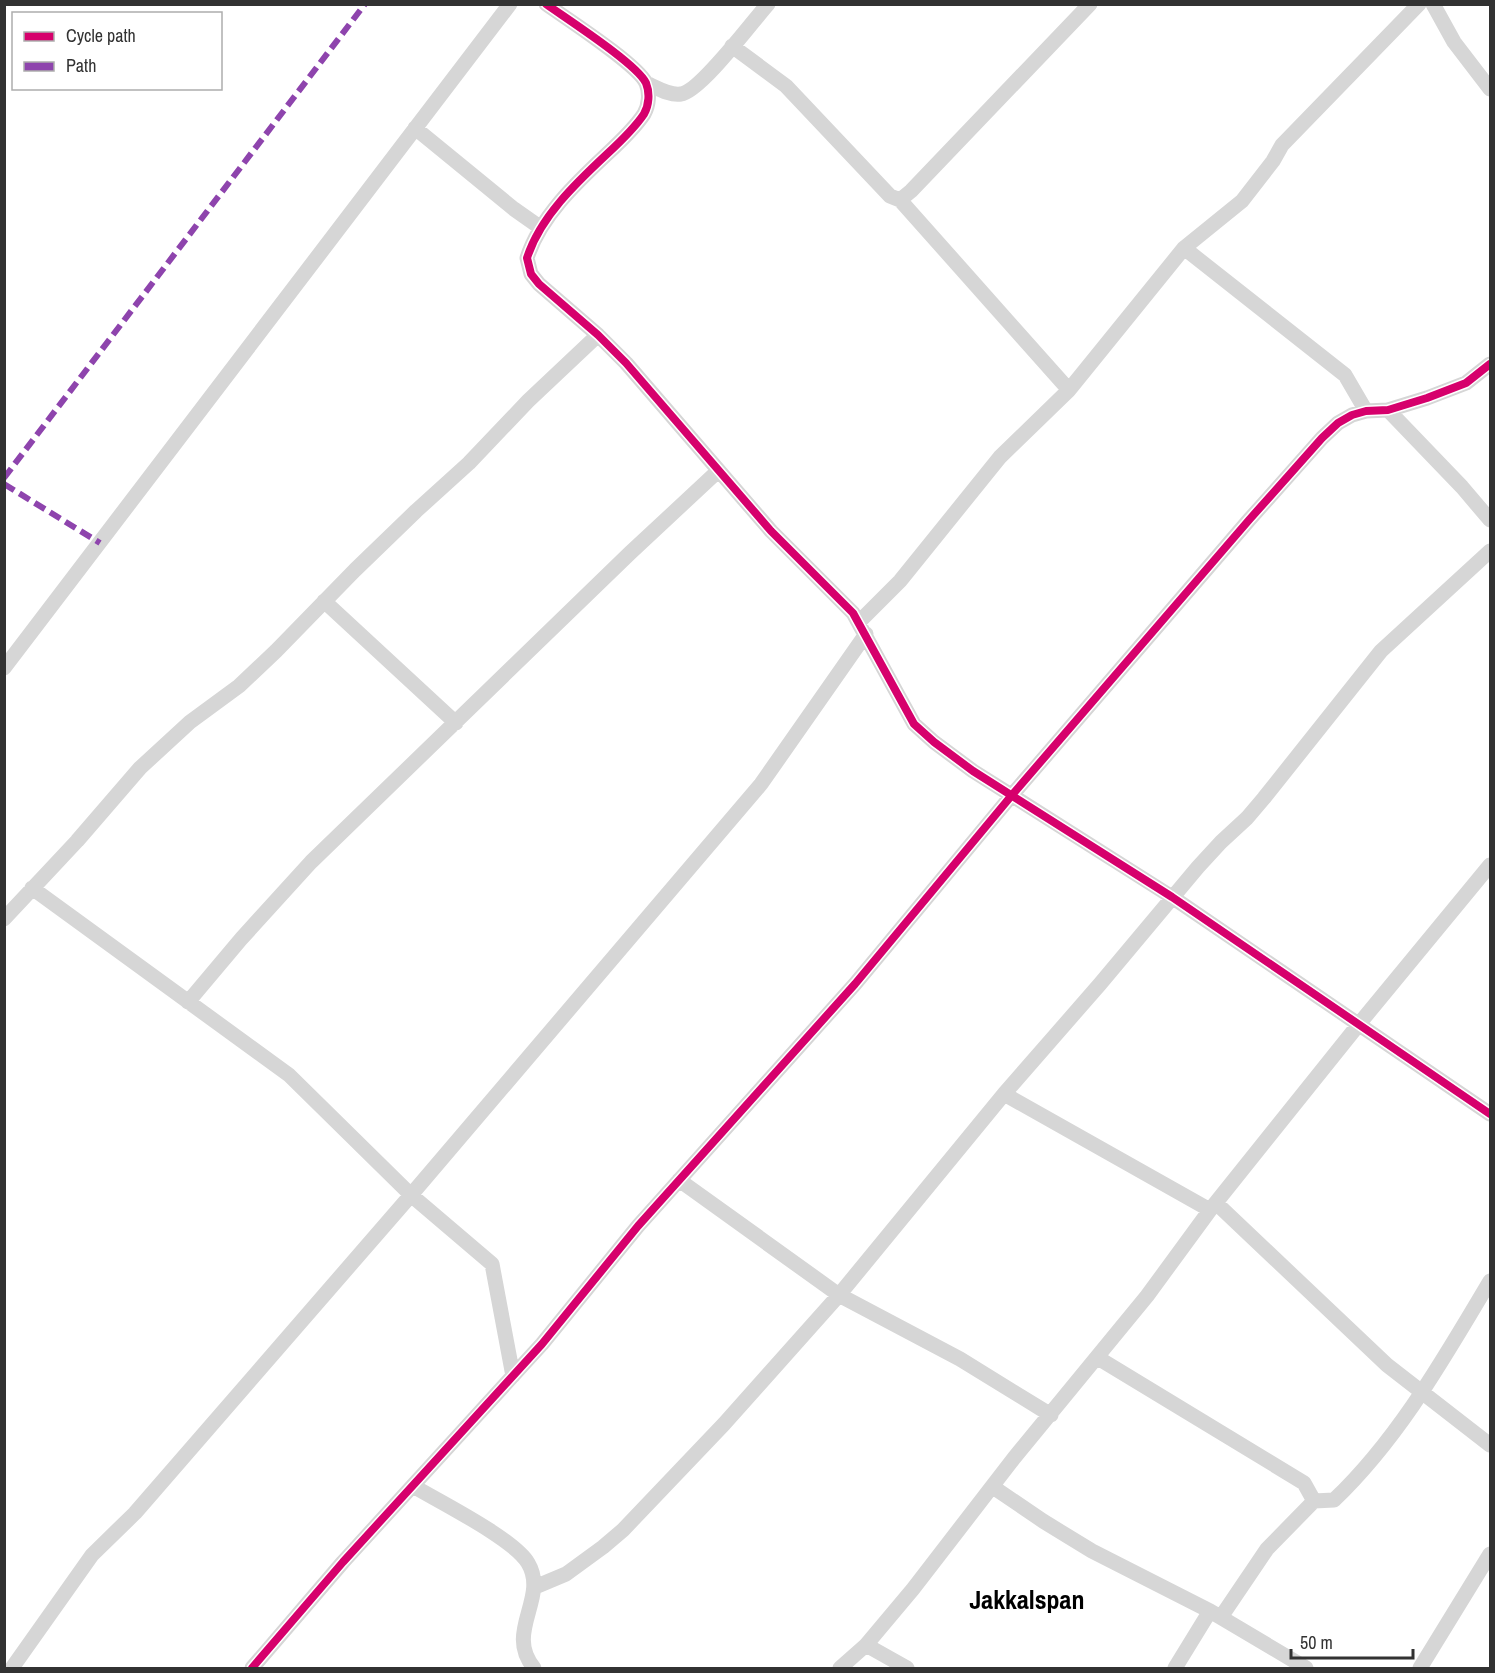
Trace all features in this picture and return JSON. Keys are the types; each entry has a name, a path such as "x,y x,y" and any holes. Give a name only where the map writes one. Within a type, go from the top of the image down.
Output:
{"street":[{"path":"4,668 510,4"},
{"path":"546,4 590,34 637,72 646,83 650,98 645,113 630,132 554,209 541,228 527,258 531,274 539,284 598,336 656,397 718,471 802,563 841,600 863,628 914,724 934,742 952,757 1172,897 1491,1114"},
{"path":"646,83 675,94 689,92 704,78 768,4"},
{"path":"900,200 1090,4"},
{"path":"12,1668 92,1555 135,1513 411,1195 761,784 863,628 1000,457 1069,390 1184,248 1242,201 1273,161 1282,145 1419,4"},
{"path":"1433,4 1454,42 1491,89"},
{"path":"732,46 786,86 890,196 900,200 1069,390"},
{"path":"416,128 491,191 541,228"},
{"path":"1184,248 1345,375 1366,411"},
{"path":"4,919 77,842 140,768 190,722 239,686 291,637 324,601 416,511 469,463 528,400 598,336"},
{"path":"252,1668 343,1563 542,1344 638,1226 863,975 1012,795 1322,438 1338,423 1352,415 1366,411 1388,410 1427,399 1466,383 1491,364"},
{"path":"1388,410 1491,520"},
{"path":"188,1002 311,862 630,553 718,471"},
{"path":"535,1587 572,1570 623,1530 724,1424 839,1295 1004,1094 1210,852 1247,818 1264,798 1381,651 1491,551"},
{"path":"324,601 456,723"},
{"path":"840,1668 867,1645 913,1589 993,1486 1148,1296 1213,1207 1359,1024 1491,865"},
{"path":"32,888 288,1075 411,1195 492,1264 513,1376"},
{"path":"1004,1094 1213,1207 1387,1365 1491,1445"},
{"path":"679,1180 839,1295 960,1359 1051,1415"},
{"path":"1175,1668 1267,1549 1314,1501 1334,1500 1351,1484 1423,1394 1491,1281"},
{"path":"1098,1358 1304,1483 1314,1501"},
{"path":"413,1486 517,1550 528,1562 535,1587 522,1644 534,1668"},
{"path":"993,1486 1043,1521 1092,1551 1216,1614 1306,1668"},
{"path":"1420,1668 1491,1554"},
{"path":"867,1645 907,1668"}],"marked path":[{"path":"4,478 365,4"},
{"path":"4,484 100,543"}],"cycle path":[{"path":"546,4 630,65 646,83 648,99 644,114 636,125 571,189 541,229 527,258 531,274 539,284 598,335 626,363 771,531 853,613 914,724 934,742 973,771 1172,897 1490,1114"},
{"path":"252,1668 343,1562 542,1344 638,1226 855,984 1012,795 1322,438 1338,423 1352,415 1366,411 1388,410 1427,398 1466,383 1490,364"}],"district":[{"name":"Jakkalspan","path":"1027,1600"}]}
